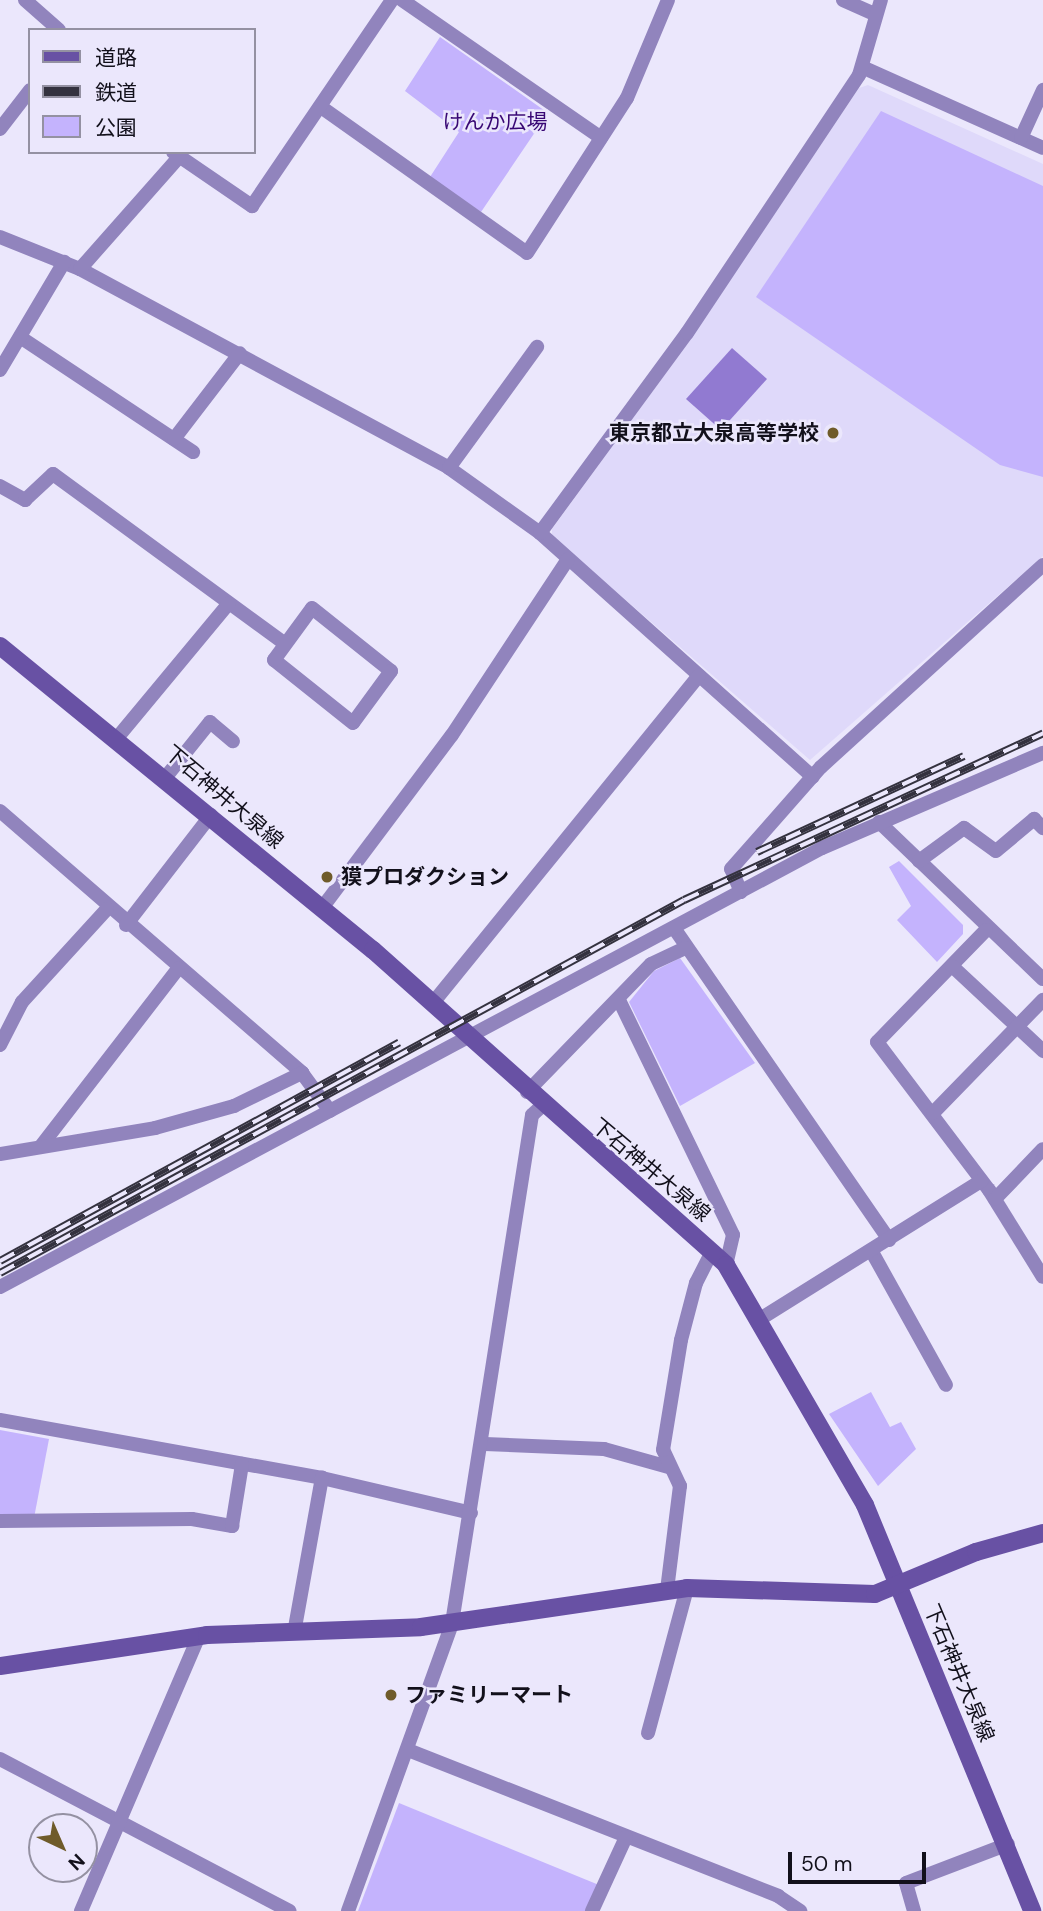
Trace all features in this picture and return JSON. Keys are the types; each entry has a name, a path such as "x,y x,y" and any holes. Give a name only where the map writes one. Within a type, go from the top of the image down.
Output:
{"main road":[{"name":"下石神井大泉線","path":"0,646 117,738 322,908 432,1004 542,1106 726,1265 760,1319 864,1504 1008,1844 1032,1911"},
{"path":"0,1666 199,1636 452,1623 688,1588 875,1594 896,1584 1043,1533"}],"street":[{"path":"25,0 57,28"},
{"path":"80,269 176,155 248,207 321,107 392,0"},
{"path":"402,0 601,138"},
{"path":"321,107 527,253 601,138 645,63 668,0"},
{"path":"844,0 875,15"},
{"path":"540,533 687,332 862,67 881,0"},
{"path":"862,67 1043,148"},
{"path":"1021,138 1043,90"},
{"path":"0,129 28,93"},
{"path":"0,237 80,269 449,468 540,533 813,777"},
{"path":"0,370 64,262"},
{"path":"20,337 193,452"},
{"path":"449,468 537,347"},
{"path":"174,439 240,354"},
{"path":"0,486 25,500 53,474 284,643"},
{"path":"322,908 452,735 568,559"},
{"path":"741,892 731,869 813,777 1043,565"},
{"path":"117,738 229,603"},
{"path":"312,608 391,671 353,723 276,663 284,643 312,608"},
{"path":"432,1004 699,676"},
{"path":"165,778 211,722 233,741"},
{"path":"0,1287 741,892 879,822 1043,753"},
{"path":"0,811 107,909 302,1073 330,1111"},
{"path":"126,925 211,815"},
{"path":"919,861 964,828 996,851 1034,819 1043,828"},
{"path":"879,822 986,930 1043,979"},
{"path":"1,1042 22,1002 107,909"},
{"path":"674,928 889,1240"},
{"path":"986,930 877,1042 933,1113 995,1199 1043,1277"},
{"path":"527,1092 651,964 686,948"},
{"path":"951,966 1043,1051"},
{"path":"41,1146 178,969"},
{"path":"619,1000 733,1235 726,1265"},
{"path":"933,1113 1043,1000"},
{"path":"0,1154 221,1110 302,1073"},
{"path":"348,1911 452,1623 485,1444 532,1115 542,1106"},
{"path":"995,1199 1043,1150"},
{"path":"760,1319 872,1252 981,1181"},
{"path":"667,1590 680,1486 668,1467 663,1450 681,1340 696,1283 712,1251"},
{"path":"872,1252 946,1385"},
{"path":"0,1420 322,1478 471,1513"},
{"path":"485,1444 604,1449 668,1467"},
{"path":"0,1521 192,1519 233,1526 242,1464"},
{"path":"294,1633 322,1478"},
{"path":"648,1733 688,1588"},
{"path":"81,1911 199,1636"},
{"path":"408,1750 778,1896 800,1911"},
{"path":"0,1759 119,1825 289,1911"},
{"path":"592,1911 626,1837"},
{"path":"914,1911 906,1883 1008,1844"}],"shaded area":[{"name":"東京都立大泉高等学校","path":"868,85 1043,164 1043,556 810,760 552,536 552,529 692,337 859,88"},
{"path":"732,348 767,379 721,430 686,399"}],"green space":[{"name":"けんか広場","path":"440,37 548,113 481,212 430,177 459,132 405,91"},
{"path":"881,111 1043,186 1043,477 1000,465 756,297"},
{"path":"899,861 963,925 963,934 937,962 897,920 911,906 889,867"},
{"path":"680,958 755,1063 680,1106 629,1002 654,971"},
{"path":"871,1392 890,1427 901,1422 916,1449 878,1486 829,1414"},
{"path":"0,1430 49,1439 34,1518 0,1514"},
{"path":"399,1803 599,1885 588,1911 358,1911"}],"railway":[{"path":"0,1273 684,900 1043,733"},
{"path":"757,852 964,756"},
{"path":"0,1261 399,1043"}],"place":[{"name":"東京都立大泉高等学校","path":"833,433"},
{"name":"獏プロダクション","path":"327,877"},
{"name":"ファミリーマート","path":"391,1695"}]}
